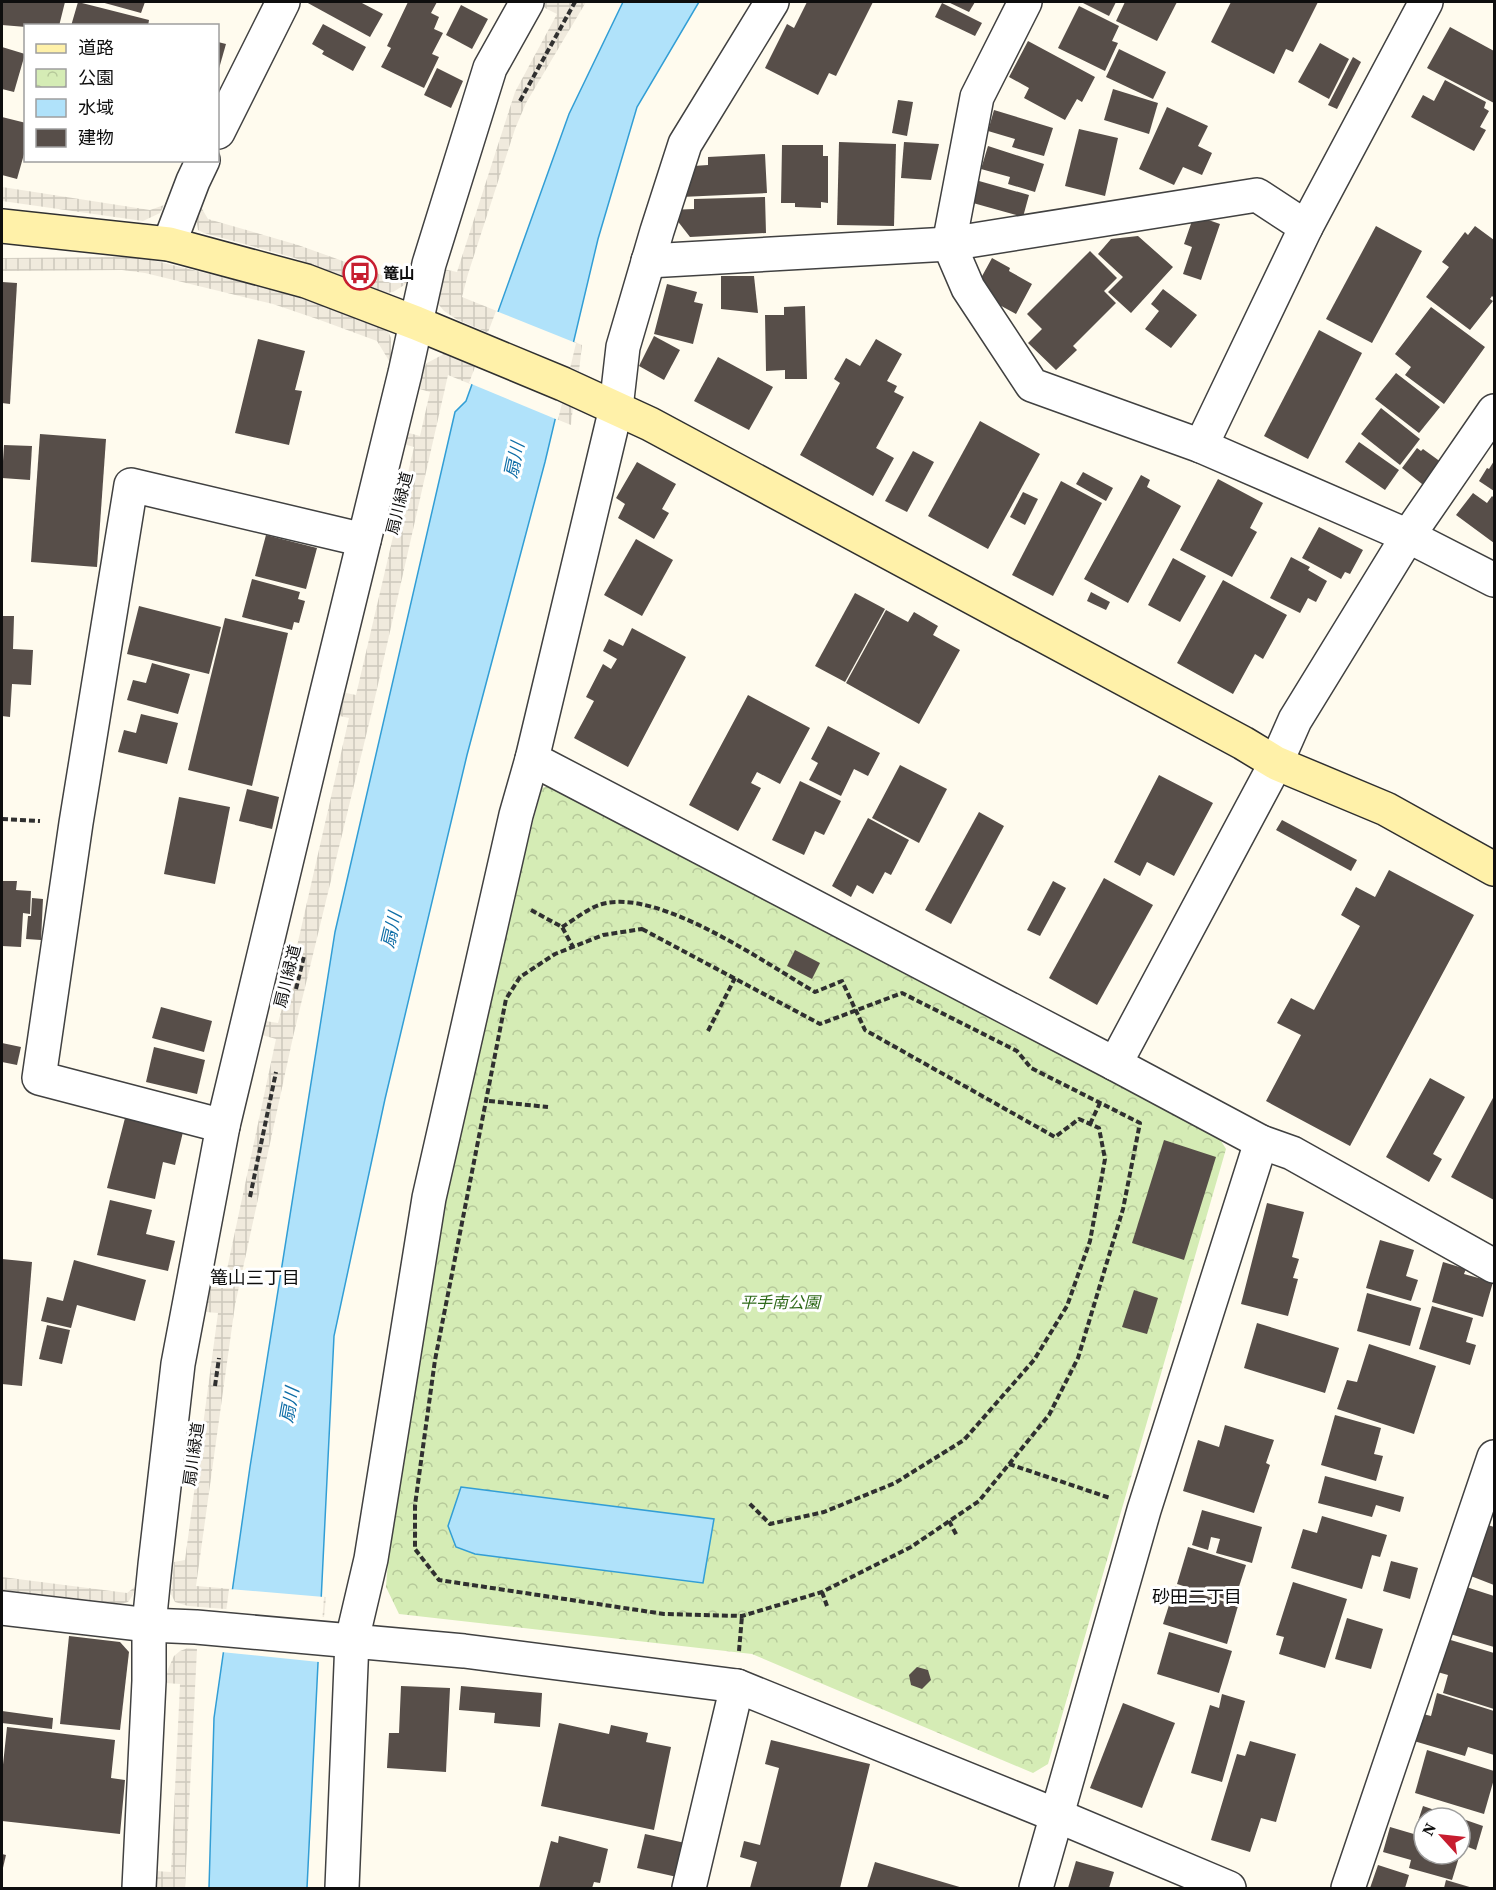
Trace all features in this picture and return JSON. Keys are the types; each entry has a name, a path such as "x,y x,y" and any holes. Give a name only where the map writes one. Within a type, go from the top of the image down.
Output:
{"street":[{"path":"219,130 283,2"},
{"path":"139,1888 149,1681 149,1625 178,1364 223,1126 429,264 490,68 527,2"},
{"path":"342,1888 337,1640 371,1559 429,1198 516,815 532,759 616,408 623,347 648,261 685,144 772,2"},
{"path":"1025,2 977,97 949,244 968,288 1032,386 1201,446 1408,536 1494,580"},
{"path":"1201,446 1306,227 1426,2"},
{"path":"169,244 202,162"},
{"path":"648,261 949,244 1257,195 1306,227"},
{"path":"2,226 169,244 306,281 416,323 563,384 616,408 1276,763 1386,809 1494,869"},
{"path":"1115,1064 1276,763 1295,720 1408,536 1494,411"},
{"path":"223,1126 39,1078 131,485 364,540"},
{"path":"532,759 1261,1142 1292,1153 1494,1266"},
{"path":"1036,1888 1144,1510 1261,1142"},
{"path":"1347,1888 1494,1457"},
{"path":"2,1608 149,1625 196,1627 465,1652 737,1686 1229,1888"},
{"path":"688,1888 737,1686"}],"path":[{"path":"517,107 575,2"},
{"path":"573,947 561,927 601,904 632,901 689,919 815,992 842,981 865,1030 1055,1137 1079,1119 1099,1128 1105,1159 1090,1241 1067,1306 1034,1360 964,1440 895,1483 824,1512 770,1524 748,1502"},
{"path":"642,929 735,978 820,1024 902,993 1017,1051 1031,1068 1140,1123 1123,1209 1078,1358 1049,1415 979,1501 911,1547 822,1592 742,1616 664,1614 439,1580 415,1549 415,1505 435,1360 506,999 520,977 555,954 603,935 642,929"},
{"name":"扇川緑道","path":"296,990 307,945"},
{"path":"708,1031 735,978"},
{"path":"250,1198 277,1069"},
{"path":"485,1101 548,1107"},
{"path":"214,1397 220,1350"},
{"path":"1009,1464 1144,1510"},
{"path":"949,1521 957,1536"},
{"path":"822,1592 827,1606"}],"green space":[{"name":"平手南公園","path":"555,783 1218,1136 1226,1149 1048,1764 1033,1773 752,1654 399,1614 386,1587 400,1403 457,1106 542,788"}],"shaded area":[{"path":"544,2 586,2 526,103 515,129 462,297 582,345 579,371 458,320 444,311 435,300 443,269 457,272 515,92 557,14 541,6"},
{"path":"2,187 150,210 164,205 160,213 143,221 2,201"},
{"path":"198,202 208,219 298,245 393,279 409,275 406,284 387,293 295,258 204,233 198,230 196,218"},
{"path":"124,257 148,259 278,291 372,322 387,329 391,338 391,364 377,341 273,304 145,273 122,270 2,271 2,258"},
{"path":"444,354 573,407 571,425 448,375 372,711 293,1037 235,1305 196,1586 326,1597 324,1617 188,1606 175,1602 171,1594 174,1562 185,1560 218,1313 206,1312 210,1286 223,1288 276,1039 262,1035 265,1021 278,1023 288,986 273,980 277,965 292,968 349,718 335,715 341,692 356,695 414,447 403,444 405,432 420,436 430,392 416,388 421,372 427,363"},
{"path":"2,1577 127,1593 136,1586 128,1602 120,1604 2,1590"},
{"path":"188,1648 197,1649 185,1888 154,1888 155,1871 171,1872 180,1684 165,1683 174,1656"}],"water":[{"name":"扇川","path":"623,2 699,2 637,107 598,239 545,462 467,755 385,1099 334,1336 307,1888 209,1888 214,1718 250,1467 335,932 455,412 466,401 569,114"},
{"path":"461,1487 714,1519 703,1583 475,1554 456,1547 448,1526"}],"pier":[{"path":"496,311 576,343 558,420 469,383"},
{"path":"229,1589 324,1597 319,1662 221,1652"}],"building":[{"path":"2,2 65,2 60,24 24,24 24,27 2,25"},
{"path":"78,2 149,20 148,24 72,24"},
{"path":"101,2 145,2 141,13"},
{"path":"306,2 360,2 383,14 370,37"},
{"path":"408,2 437,2 431,13 439,17 434,29 443,33 432,54 439,57 424,88 381,67 391,48 387,46"},
{"path":"807,2 873,2 836,76 829,73 818,95 765,68 787,24 794,28"},
{"path":"948,2 975,2 969,12"},
{"path":"1081,2 1116,2 1109,16"},
{"path":"1125,2 1177,2 1157,41 1116,21"},
{"path":"1231,2 1318,2 1293,52 1286,49 1274,74 1211,42"},
{"path":"942,3 982,23 975,36 935,17"},
{"path":"461,5 488,19 472,49 446,35"},
{"path":"1079,6 1119,26 1112,41 1118,43 1105,71 1058,48"},
{"path":"323,24 366,47 353,71 322,54 324,51 312,44"},
{"path":"1450,27 1494,51 1494,103 1427,68"},
{"path":"1028,41 1095,77 1082,102 1077,99 1065,120 1024,98 1029,88 1009,77"},
{"path":"219,42 226,44 219,68"},
{"path":"1320,43 1349,59 1329,99 1298,82"},
{"path":"2,47 24,54 24,57 14,92 2,89"},
{"path":"1119,49 1166,72 1153,99 1106,77"},
{"path":"1353,57 1361,62 1337,109 1328,105"},
{"path":"437,68 463,81 451,108 424,95"},
{"path":"1445,80 1486,102 1484,108 1489,111 1480,127 1486,130 1474,151 1411,117 1423,95 1434,101"},
{"path":"1113,89 1158,103 1149,134 1104,120"},
{"path":"898,100 913,102 907,136 892,133"},
{"path":"1167,107 1208,126 1198,146 1212,153 1202,175 1183,167 1174,185 1139,169"},
{"path":"994,110 1053,128 1044,156 1012,147 1015,139 988,131"},
{"path":"2,117 24,122 24,154 17,179 2,175"},
{"path":"1079,129 1118,138 1105,196 1065,186"},
{"path":"839,142 896,144 894,226 837,225"},
{"path":"904,142 939,144 931,180 901,178"},
{"path":"782,145 823,145 823,156 828,156 828,203 821,202 821,208 795,207 795,203 781,203"},
{"path":"988,146 1044,164 1035,192 1008,184 1010,177 981,169"},
{"path":"765,154 767,193 681,197 693,166 708,165 708,157"},
{"path":"979,181 1029,195 1023,217 973,203"},
{"path":"765,197 766,233 690,237 669,210 694,209 694,199"},
{"path":"1194,215 1220,224 1201,280 1183,274 1192,247 1184,244"},
{"path":"1376,226 1422,251 1372,343 1326,319"},
{"path":"1475,226 1494,240 1494,298 1492,296 1490,299 1493,301 1470,330 1426,297 1449,267 1442,262 1465,232 1468,235"},
{"path":"1138,236 1173,267 1131,313 1108,292 1123,277 1098,254 1111,239"},
{"path":"1090,251 1117,278 1104,291 1116,303 1073,346 1077,350 1056,370 1028,343 1042,329 1027,314"},
{"path":"992,258 1032,284 1016,314 994,302 981,278"},
{"path":"721,276 754,276 758,313 721,309"},
{"path":"2,282 17,283 10,404 2,403"},
{"path":"667,284 697,292 694,302 703,304 693,344 654,334"},
{"path":"1163,289 1197,315 1171,348 1145,329 1159,311 1151,304"},
{"path":"805,306 807,379 785,379 785,370 766,371 765,315 784,315 784,307"},
{"path":"1431,307 1485,347 1444,404 1405,375 1411,367 1395,354"},
{"path":"1319,330 1362,353 1308,459 1264,436"},
{"path":"654,336 680,350 664,380 639,366"},
{"path":"258,339 305,351 295,390 302,391 289,445 235,433"},
{"path":"876,339 902,354 887,381 897,386 894,392 904,397 876,448 894,458 873,496 800,455 840,383 834,379 846,358 860,366"},
{"path":"718,357 773,387 749,430 694,401"},
{"path":"1396,373 1440,407 1419,433 1375,399"},
{"path":"1381,408 1420,439 1400,465 1361,434"},
{"path":"980,421 1040,454 988,549 928,516"},
{"path":"40,434 106,439 97,567 31,562"},
{"path":"1359,442 1399,470 1385,490 1345,462"},
{"path":"4,445 32,446 30,480 2,478"},
{"path":"1417,448 1421,451 1423,449 1445,465 1427,488 1402,468"},
{"path":"913,451 934,462 907,512 885,501"},
{"path":"1494,461 1494,491 1479,481"},
{"path":"637,462 676,484 662,509 669,513 654,539 618,518 625,504 616,498"},
{"path":"1083,472 1113,488 1106,501 1076,484"},
{"path":"1141,475 1150,480 1147,487 1181,506 1128,603 1084,579"},
{"path":"1218,479 1263,503 1250,528 1257,532 1232,577 1180,550"},
{"path":"1061,481 1102,503 1053,596 1012,575"},
{"path":"1023,492 1038,499 1025,525 1010,517"},
{"path":"1473,493 1487,503 1492,496 1494,498 1494,543 1456,515"},
{"path":"1319,527 1363,550 1350,574 1345,572 1341,579 1302,558"},
{"path":"266,535 317,548 306,589 255,576"},
{"path":"636,539 673,560 642,616 604,595"},
{"path":"1291,557 1310,567 1308,570 1327,581 1316,602 1308,598 1300,613 1270,598"},
{"path":"1173,558 1206,576 1180,622 1148,605"},
{"path":"252,579 300,592 298,599 305,601 299,623 294,622 292,630 242,617"},
{"path":"1223,580 1287,615 1263,659 1255,654 1233,694 1177,663"},
{"path":"1091,592 1110,602 1106,610 1087,601"},
{"path":"855,593 885,609 845,682 815,666"},
{"path":"139,606 221,627 209,674 127,654"},
{"path":"886,610 908,622 914,612 938,626 933,635 960,650 919,724 846,683"},
{"path":"2,616 14,616 13,649 33,650 31,685 12,684 10,717 2,716"},
{"path":"225,618 288,633 252,786 188,770"},
{"path":"632,628 686,657 628,767 574,738 594,701 586,697 603,664 611,669 617,659 603,651 609,639 623,646"},
{"path":"152,663 190,674 178,714 127,700 133,680 146,683"},
{"path":"748,695 810,728 780,784 757,772 751,783 761,788 738,831 689,805"},
{"path":"141,714 178,723 167,764 118,752 124,730 136,733"},
{"path":"828,726 880,753 868,776 854,769 841,796 809,780 818,763 811,759"},
{"path":"900,765 947,789 919,843 872,818"},
{"path":"1159,775 1213,803 1174,876 1147,862 1140,876 1114,862"},
{"path":"800,781 841,801 824,835 815,831 804,855 772,840"},
{"path":"247,789 279,797 272,829 239,821"},
{"path":"179,797 230,807 215,884 164,874"},
{"path":"979,812 1004,826 951,924 925,910"},
{"path":"868,818 909,840 891,875 885,872 873,894 857,885 851,897 832,886"},
{"path":"1282,820 1357,860 1351,871 1276,830"},
{"path":"1389,870 1474,915 1350,1146 1266,1101 1301,1035 1277,1023 1291,998 1314,1010 1360,926 1341,915 1356,887 1375,897"},
{"path":"1104,878 1153,905 1097,1005 1049,978"},
{"path":"2,881 17,881 16,890 31,891 30,914 23,913 21,947 2,946"},
{"path":"1053,881 1066,888 1040,936 1027,930"},
{"path":"32,898 43,899 41,940 26,939"},
{"path":"795,950 820,963 812,979 787,966"},
{"path":"161,1007 212,1021 204,1052 152,1038"},
{"path":"2,1043 21,1047 17,1065 2,1062"},
{"path":"154,1047 205,1060 197,1094 146,1082"},
{"path":"1430,1078 1465,1097 1433,1154 1442,1159 1429,1182 1386,1157"},
{"path":"1494,1096 1494,1200 1451,1177"},
{"path":"125,1118 183,1132 175,1165 163,1162 155,1199 107,1188"},
{"path":"1164,1140 1216,1157 1184,1260 1132,1243"},
{"path":"110,1200 152,1210 146,1234 175,1241 168,1271 97,1255"},
{"path":"1267,1203 1304,1212 1292,1257 1299,1259 1293,1278 1298,1279 1288,1316 1241,1304"},
{"path":"1380,1240 1414,1250 1406,1276 1418,1280 1411,1301 1366,1288"},
{"path":"2,1259 32,1262 22,1386 2,1384"},
{"path":"74,1260 146,1280 135,1321 77,1305 71,1328 41,1321 47,1297 63,1301"},
{"path":"1443,1262 1466,1269 1464,1274 1493,1282 1483,1317 1432,1302"},
{"path":"1134,1290 1158,1298 1147,1334 1122,1327"},
{"path":"1367,1293 1421,1308 1410,1346 1357,1331"},
{"path":"1432,1306 1473,1318 1466,1342 1476,1345 1470,1365 1419,1349"},
{"path":"1257,1323 1339,1348 1325,1393 1244,1368"},
{"path":"47,1325 70,1330 62,1364 39,1359"},
{"path":"1369,1344 1436,1366 1414,1434 1337,1409 1347,1380 1357,1382"},
{"path":"1335,1415 1381,1428 1374,1454 1383,1456 1376,1481 1321,1465"},
{"path":"1225,1425 1274,1440 1266,1463 1270,1465 1254,1513 1183,1491 1198,1440 1219,1447"},
{"path":"1325,1476 1404,1497 1400,1512 1376,1505 1372,1517 1318,1503"},
{"path":"1202,1510 1262,1527 1252,1563 1216,1553 1220,1539 1211,1537 1208,1550 1192,1545"},
{"path":"1322,1516 1387,1535 1380,1557 1372,1555 1362,1589 1291,1568 1303,1529 1317,1533"},
{"path":"1485,1524 1494,1527 1494,1585 1463,1573"},
{"path":"1188,1547 1246,1565 1234,1602 1177,1584"},
{"path":"1391,1561 1418,1568 1410,1599 1383,1591"},
{"path":"1293,1582 1347,1599 1325,1668 1279,1654 1284,1637 1276,1635"},
{"path":"1454,1583 1494,1596 1494,1647 1440,1631"},
{"path":"1175,1586 1238,1606 1227,1644 1163,1624"},
{"path":"1347,1618 1383,1629 1371,1669 1335,1659"},
{"path":"1169,1632 1232,1651 1219,1693 1157,1674"},
{"path":"69,1636 120,1642 129,1652 120,1730 60,1724"},
{"path":"1444,1638 1494,1653 1494,1709 1443,1693 1448,1675 1434,1671"},
{"path":"917,1667 928,1670 931,1680 922,1689 911,1685 909,1675"},
{"path":"401,1686 450,1688 446,1772 387,1768 389,1733 399,1733"},
{"path":"461,1686 542,1693 540,1727 494,1723 495,1713 459,1710"},
{"path":"1437,1693 1494,1711 1494,1755 1468,1747 1465,1756 1407,1739 1415,1712 1431,1716"},
{"path":"1222,1694 1245,1701 1222,1782 1191,1773 1210,1705 1219,1708"},
{"path":"1123,1703 1175,1723 1142,1808 1090,1788"},
{"path":"2,1711 53,1718 52,1729 2,1723"},
{"path":"559,1723 609,1734 611,1725 648,1733 646,1742 671,1747 654,1830 541,1806"},
{"path":"7,1727 115,1740 111,1778 125,1780 120,1834 2,1821 2,1774"},
{"path":"771,1740 870,1764 840,1888 750,1888 757,1862 740,1857 744,1841 760,1845 779,1768 765,1764"},
{"path":"1250,1741 1296,1754 1276,1822 1261,1818 1250,1852 1211,1840 1237,1754 1245,1756"},
{"path":"1427,1750 1494,1771 1494,1779 1484,1814 1472,1810 1472,1806 1458,1806 1415,1793"},
{"path":"1472,1822 1483,1826 1476,1850 1472,1848"},
{"path":"1390,1827 1412,1833 1412,1866 1456,1866 1452,1880 1409,1868 1411,1860 1383,1852"},
{"path":"645,1834 685,1843 677,1877 637,1868"},
{"path":"559,1836 608,1849 600,1883 594,1882 592,1888 539,1888 551,1841 558,1843"},
{"path":"2,1854 6,1855 2,1872"},
{"path":"1076,1861 1114,1872 1109,1888 1068,1888"},
{"path":"875,1862 963,1888 867,1888"},
{"path":"1378,1865 1409,1875 1405,1888 1370,1888"},
{"path":"1446,1880 1473,1888 1444,1888"}],"place":[{"name":"篭山","path":"360,273"}],"district":[{"name":"篭山三丁目","path":"255,1277"},
{"name":"砂田二丁目","path":"1197,1596"}]}
